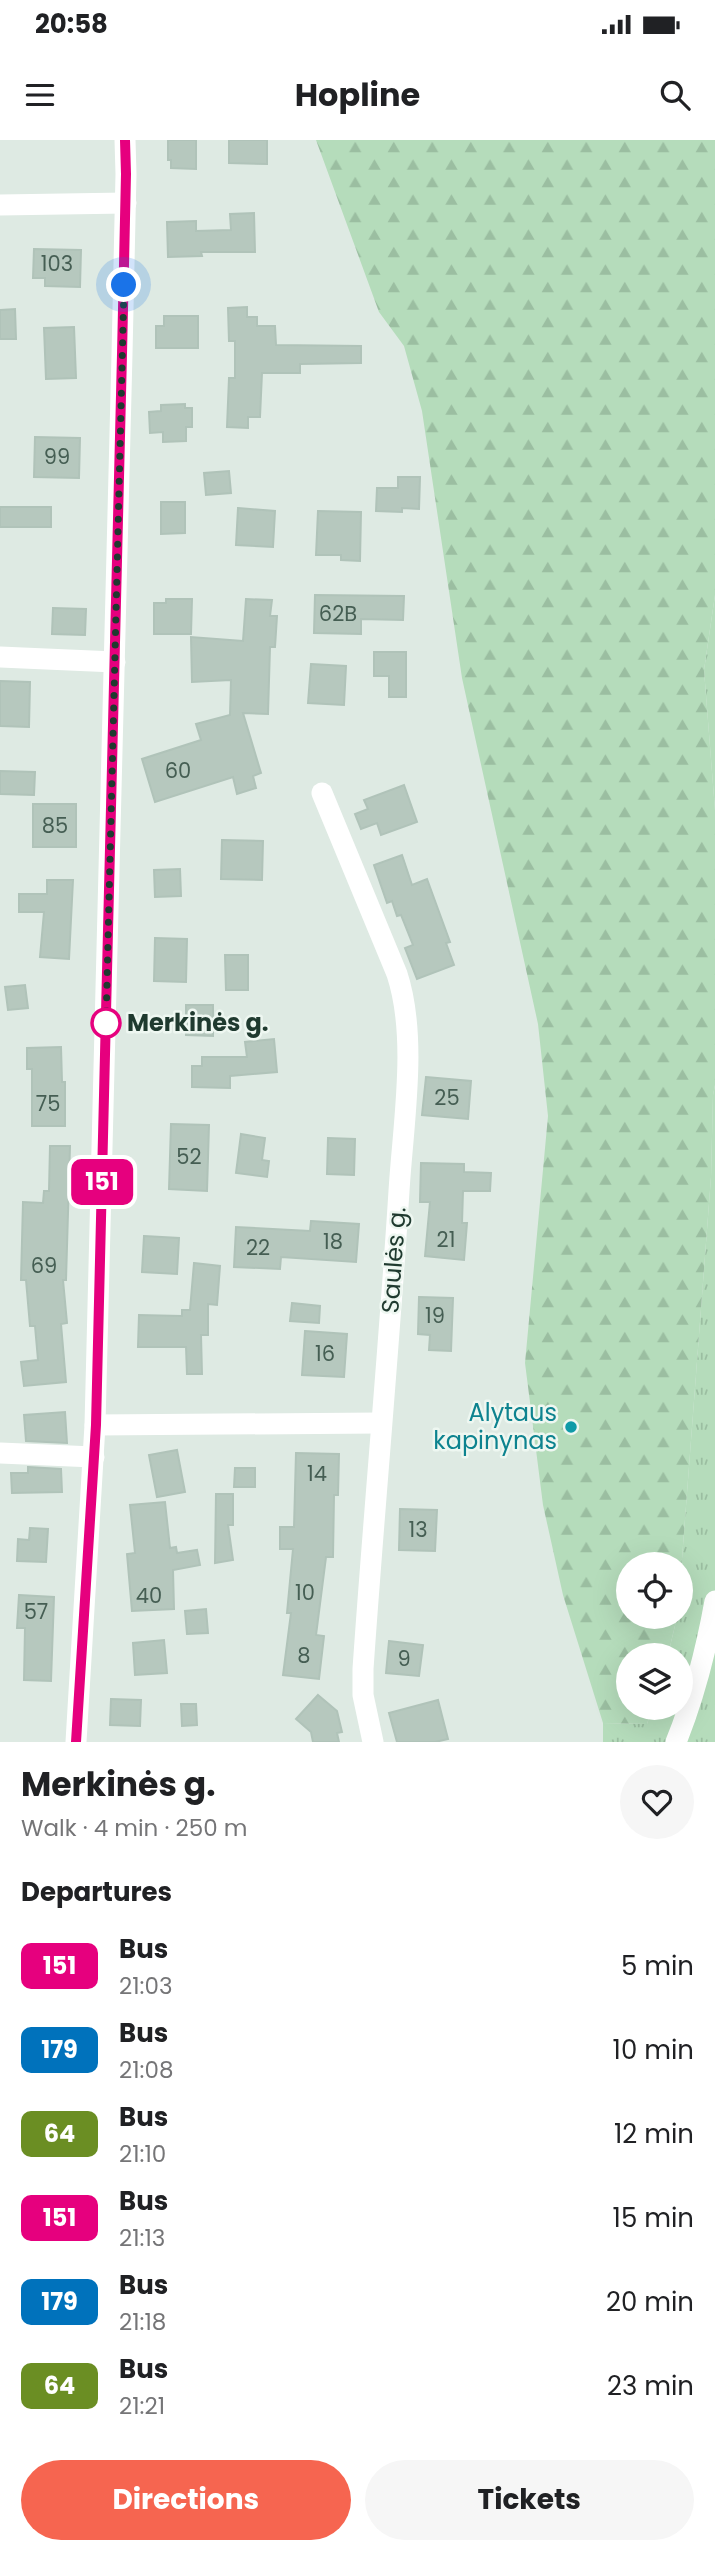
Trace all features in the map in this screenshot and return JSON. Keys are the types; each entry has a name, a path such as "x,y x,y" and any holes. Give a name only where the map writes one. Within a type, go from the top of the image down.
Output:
{"street":[{"path":"76,1742 96,1425 126,203 125,140"},
{"path":"0,205 126,203"},
{"path":"0,657 115,662"},
{"name":"Saulės g.","path":"322,793 397,974 407,1016 396,1243 363,1669 363,1695 373,1742"},
{"path":"96,1425 380,1423"},
{"path":"0,1453 94,1457"},
{"path":"676,1742 705,1657 715,1601"}],"green space":[{"path":"316,140 715,140 715,595 704,670 715,810 715,1085 711,1177 683,1552 616,1552 616,1629 674,1629 671,1643 616,1643 616,1720 648,1720 647,1724 603,1723 563,1595 543,1505 525,1363 548,1116 538,1024 462,678 422,411 404,346 379,312"},
{"path":"715,595 715,810 704,670"},
{"path":"715,1085 715,1742 603,1742 603,1723 647,1724 648,1720 693,1720 693,1643 671,1643 674,1629 693,1629 693,1552 683,1552 711,1177"}],"building":[{"path":"168,140 196,140 196,169 171,168 171,160 168,160"},
{"path":"229,140 267,140 267,164 229,163"},
{"path":"254,213 255,252 201,252 202,256 168,257 167,222 196,221 196,231 231,230 230,214"},
{"path":"34,249 81,250 80,287 45,286 45,278 33,278"},
{"path":"247,307 247,317 257,317 257,326 275,326 276,345 361,346 361,363 300,364 300,373 262,373 260,417 248,417 248,428 227,427 229,378 235,378 235,341 229,341 228,308"},
{"path":"15,309 16,339 0,339 0,310"},
{"path":"164,316 198,316 198,348 156,348 156,326 164,326"},
{"path":"74,327 76,378 46,379 44,328"},
{"path":"185,404 185,408 192,408 192,427 186,427 186,441 163,442 163,432 150,433 149,412 161,411 161,405"},
{"path":"35,437 80,438 79,478 34,477"},
{"path":"229,471 231,493 206,495 204,473"},
{"path":"398,477 420,477 419,509 402,508 402,512 376,511 377,488 398,488"},
{"path":"161,502 185,502 185,533 161,534"},
{"path":"0,507 51,507 51,527 0,527"},
{"path":"238,508 275,511 273,547 236,545"},
{"path":"318,511 361,512 360,561 341,560 341,555 316,555"},
{"path":"315,595 404,596 403,620 361,619 361,634 314,633"},
{"path":"166,599 192,599 191,634 154,634 154,603 166,603"},
{"path":"246,599 272,600 270,616 277,616 275,647 270,647 268,714 243,713 261,773 253,776 256,788 237,794 233,777 155,802 142,759 201,740 196,724 230,715 231,680 192,682 191,637 243,641"},
{"path":"53,608 86,609 85,635 52,634"},
{"path":"374,652 406,652 406,697 389,697 389,676 374,676"},
{"path":"311,664 346,666 344,705 308,703"},
{"path":"0,681 30,682 29,727 0,726"},
{"path":"0,771 35,772 34,795 0,794"},
{"path":"404,785 417,822 381,835 377,823 361,829 355,814 368,809 364,800"},
{"path":"33,804 76,804 76,847 33,847"},
{"path":"222,840 263,841 262,880 221,879"},
{"path":"402,855 412,885 427,879 450,942 446,943 454,965 417,979 405,948 413,945 401,915 397,916 392,901 387,903 374,865"},
{"path":"180,869 181,896 155,897 154,870"},
{"path":"47,880 73,880 69,959 40,957 44,912 19,912 19,894 47,894"},
{"path":"155,938 187,939 186,982 154,981"},
{"path":"225,955 248,955 248,990 226,990"},
{"path":"25,985 28,1008 8,1010 5,987"},
{"path":"186,1005 213,1005 213,1036 186,1035"},
{"path":"274,1039 277,1072 230,1076 230,1088 192,1087 192,1066 202,1066 202,1057 247,1057 245,1042"},
{"path":"61,1047 62,1082 65,1082 65,1126 32,1126 32,1069 27,1069 27,1048"},
{"path":"426,1077 471,1081 468,1119 422,1115"},
{"path":"171,1124 209,1125 207,1191 169,1189"},
{"path":"241,1134 265,1138 262,1160 269,1161 267,1177 236,1173"},
{"path":"328,1138 355,1139 354,1175 327,1174"},
{"path":"50,1146 70,1146 66,1280 63,1280 67,1323 61,1324 66,1382 24,1386 21,1362 38,1360 35,1326 30,1326 26,1280 21,1280 23,1202 43,1203 44,1191 49,1191"},
{"path":"421,1163 464,1164 464,1172 491,1173 490,1191 463,1191 462,1223 467,1223 464,1260 425,1256 430,1202 420,1202"},
{"path":"311,1221 359,1224 356,1262 281,1257 280,1269 234,1267 236,1227 310,1231"},
{"path":"144,1236 179,1238 177,1274 142,1272"},
{"path":"194,1263 220,1266 217,1305 208,1304 208,1335 201,1335 202,1374 187,1374 186,1347 138,1347 139,1315 182,1316 182,1310 190,1310"},
{"path":"419,1297 453,1298 451,1351 429,1350 430,1335 418,1334"},
{"path":"292,1303 320,1306 319,1323 290,1321"},
{"path":"305,1331 347,1334 344,1377 302,1375"},
{"path":"65,1412 67,1443 26,1441 24,1415"},
{"path":"177,1450 185,1492 157,1497 149,1455"},
{"path":"296,1453 339,1454 338,1495 334,1495 333,1557 326,1557 316,1635 324,1636 319,1679 283,1675 291,1613 287,1613 293,1549 280,1549 280,1527 294,1527"},
{"path":"28,1467 61,1469 62,1492 12,1493 11,1473 28,1473"},
{"path":"235,1468 255,1468 255,1487 234,1487"},
{"path":"216,1494 233,1494 233,1525 228,1525 233,1560 215,1563"},
{"path":"165,1502 170,1548 176,1547 177,1553 197,1550 200,1565 173,1570 174,1609 132,1611 127,1554 135,1553 130,1505"},
{"path":"400,1509 437,1510 435,1551 399,1550"},
{"path":"30,1528 48,1529 46,1562 17,1561 18,1539 29,1540"},
{"path":"19,1595 54,1597 51,1681 24,1680 25,1628 17,1628"},
{"path":"206,1609 208,1633 187,1634 185,1611"},
{"path":"164,1640 167,1673 135,1675 133,1643"},
{"path":"389,1641 423,1645 419,1676 386,1673"},
{"path":"318,1695 337,1711 342,1732 337,1733 339,1742 313,1742 311,1732 296,1719"},
{"path":"111,1699 141,1700 140,1726 110,1725"},
{"path":"438,1700 448,1739 435,1742 397,1742 389,1713"},
{"path":"181,1704 196,1704 197,1725 182,1726"}],"bus line":[{"name":"151","path":"76,1742 96,1425 125,140"}],"place":[{"name":"Merkinės g.","path":"106,1023"},
{"name":"Alytaus kapinynas","path":"571,1427"}],"route":[{"path":"106,1023 124,285"}]}
